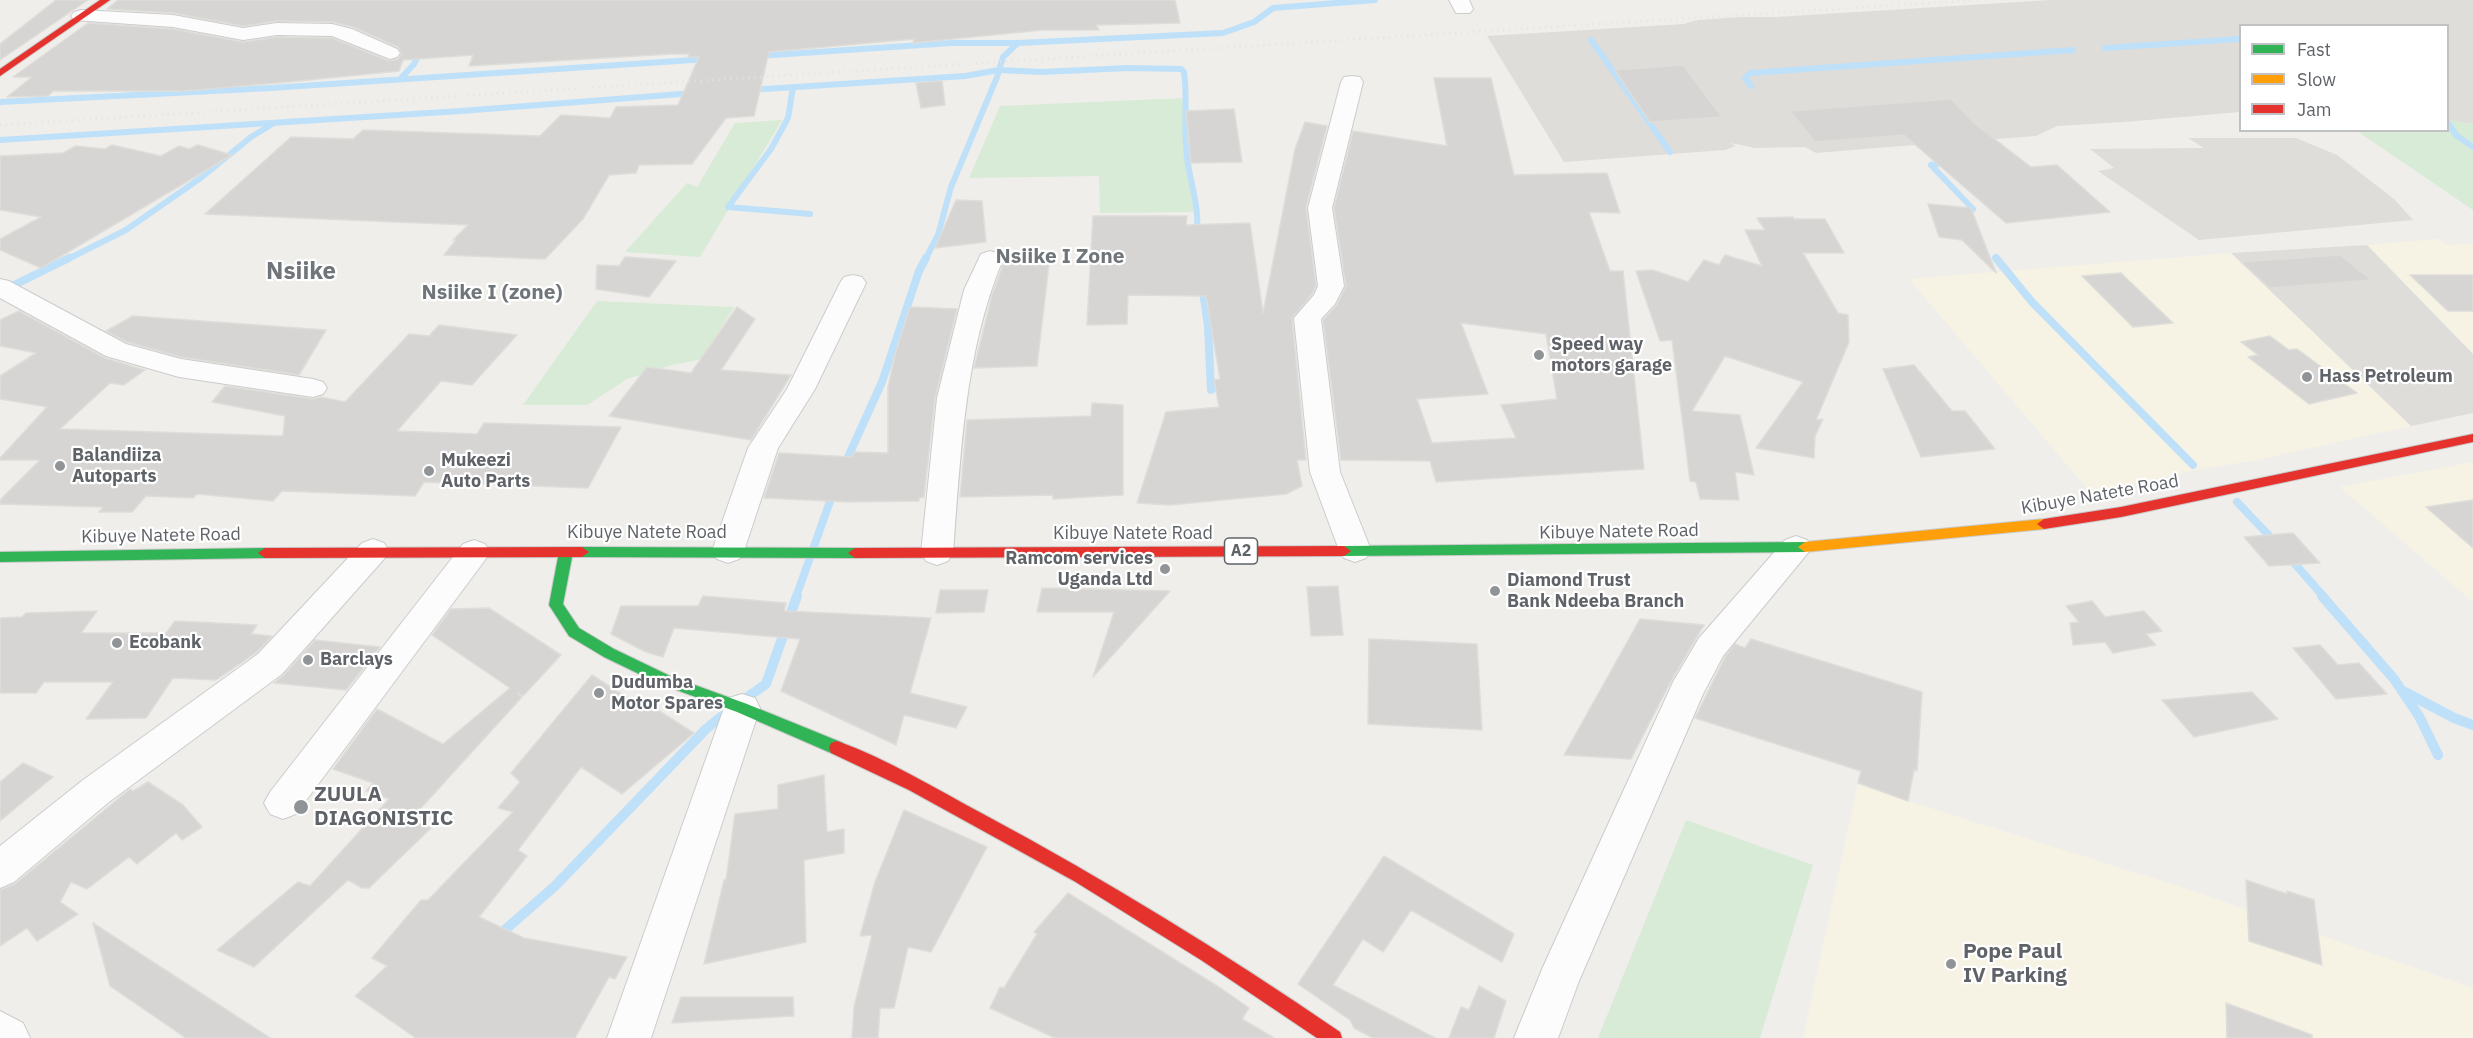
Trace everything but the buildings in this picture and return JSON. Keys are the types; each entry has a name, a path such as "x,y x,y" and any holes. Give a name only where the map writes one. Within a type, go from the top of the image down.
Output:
{"main road":[{"path":"0,74 106,0"},
{"name":"Kibuye Natete Road","path":"0,557 373,551 937,553 1796,548 2041,525 2121,512 2473,438"},
{"path":"566,552 556,605 574,633 665,680 742,708 881,767 1072,870 1239,972 1333,1038"}],"street":[{"path":"81,16 173,21 243,34 277,28 332,30 345,33 390,53"},
{"path":"1352,82 1320,208 1331,286 1326,298 1308,318 1309,344 1325,472 1354,550"},
{"path":"937,553 951,398 977,290 990,259"},
{"path":"728,551 763,448 801,389 853,283"},
{"path":"0,287 116,350 179,368 313,387"},
{"path":"1536,1038 1558,981 1686,692 1711,647 1796,548"},
{"path":"0,870 96,791 270,664 373,551"},
{"path":"283,803 474,552"},
{"path":"629,1038 742,708"},
{"path":"0,1032 8,1038"}],"shaded area":[{"path":"2050,0 2473,0 2473,124 2449,120 2449,24 2239,24 2239,112 2057,126 2036,136 1816,153 1805,147 1755,148 1731,143 1735,146 1725,150 1564,162 1487,36 1684,24 1697,20 1742,17 1776,17"},
{"path":"2188,138 2296,138 2337,155 2394,199 2413,220 2199,240 2098,171 2114,168 2090,149 2204,148"},
{"path":"2439,239 2447,245 2473,244 2473,354 2367,245"},
{"path":"2367,245 2473,354 2473,413 2411,426 2231,253"},
{"path":"2231,253 2411,426 2091,493 1909,279"},
{"path":"2473,462 2473,602 2340,487"},
{"path":"1858,783 1908,801 2184,888 2473,988 2473,1038 1803,1038"}],"green space":[{"path":"1185,98 1194,212 1100,213 1099,176 969,178 1000,106"},
{"path":"782,120 700,257 625,252 687,183 697,187 735,123"},
{"path":"2449,120 2473,124 2473,210 2358,132 2449,132"},
{"path":"597,301 734,307 702,359 672,365 627,379 587,405 523,405"},
{"path":"1686,820 1813,865 1760,1038 1598,1038"}],"waterway":[{"path":"1018,43 1223,33 1254,22 1273,8 1375,0"},
{"path":"2105,48 2239,39"},
{"path":"1591,40 1670,152"},
{"path":"758,56 951,43 1018,43"},
{"path":"999,70 1003,57 1018,43"},
{"path":"401,78 414,64 422,49"},
{"path":"1751,86 1745,78 1750,73 2073,50"},
{"path":"0,102 271,88 708,59"},
{"path":"999,70 1041,72 1128,68 1181,69 1184,72 1185,82 1185,135 1197,216 1196,236"},
{"path":"793,87 965,76 999,70"},
{"path":"925,260 938,235 951,187 999,70"},
{"path":"749,90 793,87"},
{"path":"793,87 788,118 771,149 728,207 810,214"},
{"path":"0,140 461,111 694,93"},
{"path":"66,260 126,230 202,177 251,137 274,123"},
{"path":"2449,124 2456,135 2473,147"},
{"path":"1949,162 1931,165 1973,209"},
{"path":"6,289 69,258"},
{"path":"844,466 882,382 919,271 926,258"},
{"path":"1996,258 2032,302 2193,465"},
{"path":"1202,285 1208,326 1211,390"},
{"path":"796,597 834,490"},
{"path":"2237,502 2277,544"},
{"path":"2288,556 2324,597"},
{"path":"742,701 766,684 797,596"},
{"path":"2322,596 2394,679 2419,716 2438,755"},
{"path":"2405,692 2454,718 2473,725"},
{"path":"498,936 555,886 706,729 728,711"}],"railway":[{"path":"0,125 1978,0"}],"traffic: fast":[{"path":"1344,551 1805,547"},
{"path":"566,552 556,605 574,632 609,653 665,680 742,708 837,748"},
{"path":"582,552 855,553"},
{"path":"0,557 265,553"}],"traffic: slow":[{"path":"1805,547 2044,524"}],"traffic: jam":[{"path":"0,73 106,0"},
{"path":"2044,524 2121,512 2473,438"},
{"path":"855,553 1344,551"},
{"path":"265,553 582,552"},
{"path":"837,748 915,786 1123,901 1250,981 1333,1038"}],"place":[{"name":"Speed way motors garage","path":"1539,355"},
{"name":"Hass Petroleum","path":"2307,377"},
{"name":"Balandiiza Autoparts","path":"60,466"},
{"name":"Mukeezi Auto Parts","path":"429,471"},
{"name":"Ramcom services Uganda Ltd","path":"1165,569"},
{"name":"Diamond Trust Bank Ndeeba Branch","path":"1495,591"},
{"name":"Ecobank","path":"117,643"},
{"name":"Barclays","path":"308,660"},
{"name":"Dudumba Motor Spares","path":"599,693"},
{"name":"ZUULA DIAGONISTIC","path":"301,807"},
{"name":"Pope Paul IV Parking","path":"1951,964"}],"district":[{"name":"Nsiike I Zone","path":"1060,257"},
{"name":"Nsiike","path":"301,272"},
{"name":"Nsiike I (zone)","path":"492,293"}]}
